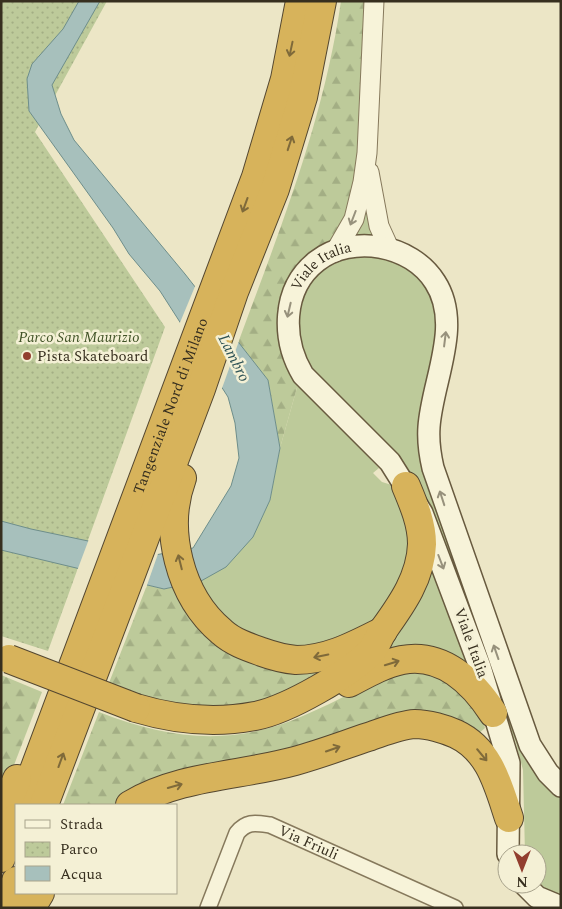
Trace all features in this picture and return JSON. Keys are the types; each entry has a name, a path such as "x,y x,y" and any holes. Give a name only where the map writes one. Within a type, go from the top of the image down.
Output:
{"highway":[{"name":"Tangenziale Nord di Milano","path":"232,291 285,79 300,1"},
{"name":"Tangenziale Nord di Milano","path":"198,386 232,291 275,189 303,97 322,1"},
{"path":"21,804 125,535 198,386 232,291"},
{"path":"198,386 175,504 174,527 184,577 192,596 206,617 222,633 246,647 273,656 295,660 320,658 382,632"},
{"path":"134,713 184,720 227,720 258,716 279,709 326,684 373,649 382,632 405,601 419,566 422,544 419,524 406,486"},
{"path":"1,817 103,594 125,535"},
{"path":"44,804 103,594"},
{"path":"4,663 134,713 159,726 182,730 236,729 282,719 308,707 382,666 403,660 421,659 453,669 480,692 493,713"},
{"path":"132,804 165,789 239,771 290,762 395,728 416,724 456,734 473,745 486,758 510,818"},
{"path":"1,858 15,821"},
{"path":"6,908 15,884"},
{"path":"31,908 39,894"}],"main road":[{"name":"Viale Italia","path":"509,844 509,763 493,713 490,694 422,513 390,462 303,375 293,358 288,338 287,317 292,297 302,278 317,262 336,252 372,246 389,248 424,268 436,282 443,300 446,319 445,339 429,426 433,468 530,745 557,778"},
{"path":"519,894 525,908"},
{"path":"534,894 561,907"}],"street":[{"path":"336,252 354,219 367,153 374,1"},
{"path":"367,153 372,195 380,226 389,248"},
{"name":"Via Friuli","path":"208,908 237,833 244,825 254,822 270,825 455,908"}],"green space":[{"name":"Parco San Maurizio","path":"1,1 107,1 35,132 165,327 48,651 1,636"},
{"path":"341,1 365,1 357,178 343,231 281,306 277,323 278,340 286,364 298,384 280,448 268,380 238,343 284,217 312,132 333,45"},
{"path":"364,201 380,240 356,238"},
{"path":"361,252 397,257 426,280 440,313 429,476 561,791 561,895 547,890 547,844 525,844 523,770 516,743 431,518 298,354 297,302 320,266"},
{"path":"298,384 379,468 373,473 382,482 395,486 404,505 410,542 402,580 370,626 305,653 232,632 197,582 225,567 253,536 270,500 280,448"},
{"path":"429,560 474,670 377,651"},
{"path":"147,585 164,589 175,587 199,624 335,665 307,687 218,713 107,688"},
{"path":"402,670 434,673 479,708 485,728 477,735 449,722 273,757 228,760 137,790 117,804 63,804 99,712 151,729 177,734 227,735 253,732 278,725 317,710"},
{"path":"1,675 42,692 1,799"}],"water":[{"name":"Lambro","path":"79,1 100,1 52,85 61,114 74,140 185,274 268,380 280,448 270,500 253,537 226,567 201,581 164,589 1,550 1,521 155,555 193,548 231,486 239,458 235,423 228,397 160,291 129,254 113,228 29,111 27,79 32,64 63,29"}],"pier":[{"path":"196,284 239,341 221,391 179,325"},
{"path":"89,539 159,551 146,588 77,571"}],"place":[{"name":"Pista Skateboard","path":"27,356"}]}
